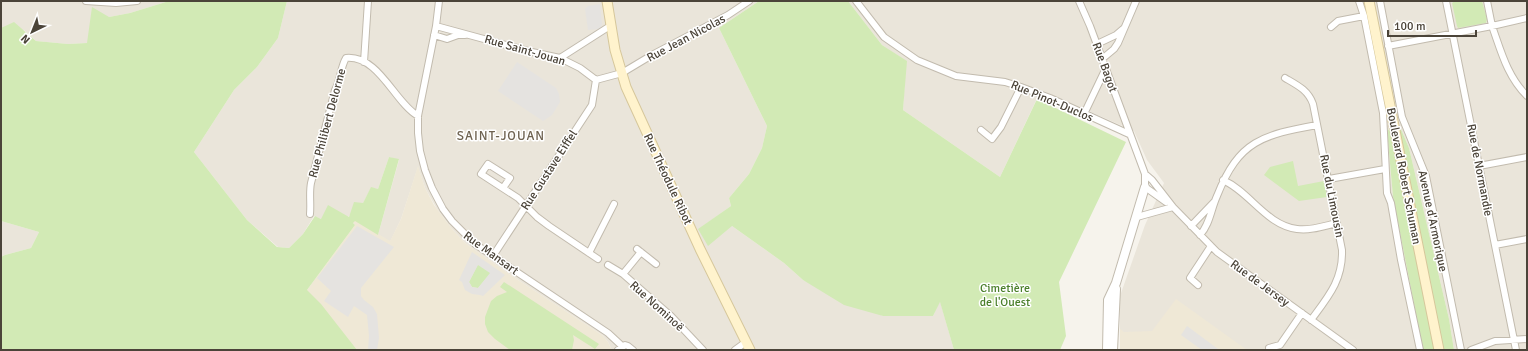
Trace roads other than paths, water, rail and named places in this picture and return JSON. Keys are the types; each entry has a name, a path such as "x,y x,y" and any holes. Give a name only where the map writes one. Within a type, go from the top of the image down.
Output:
{"main road":[{"name":"Rue Théodule Ribot","path":"607,1 610,26 622,73 638,115 748,346"},
{"name":"Boulevard Robert Schuman","path":"1369,1 1439,350"}],"street":[{"path":"86,1 116,3 137,1"},
{"path":"364,62 368,1"},
{"name":"Rue Mansart","path":"439,1 436,26 418,116 420,151 424,170 432,188 443,209 452,221 475,244 608,333 620,348"},
{"name":"Rue Jean Nicolas","path":"622,73 652,55 723,18 750,1"},
{"name":"Rue Pinot-Duclos","path":"856,1 884,37 916,60 956,76 1005,82 1021,87 1050,98 1129,134"},
{"name":"Rue Bagot","path":"1079,1 1097,44 1129,134"},
{"path":"1102,59 1118,44 1136,1"},
{"path":"1359,1 1364,16 1383,113 1387,193 1391,202 1407,291 1420,350"},
{"name":"Avenue d'Armorique","path":"1380,1 1402,117 1426,176 1461,350"},
{"name":"Rue de Normandie","path":"1446,1 1516,350"},
{"path":"1487,1 1492,26 1505,64 1513,78 1527,96"},
{"path":"1331,27 1338,21 1364,16"},
{"path":"1388,46 1527,18"},
{"name":"Rue Saint-Jouan","path":"436,26 560,58 580,68 596,80"},
{"path":"560,58 610,26"},
{"path":"1097,44 1116,35 1124,28"},
{"name":"Rue Saint-Jouan","path":"434,35 447,39 458,35 470,35"},
{"name":"Rue Philibert Delorme","path":"310,214 311,202 309,193 311,183 343,63 346,58 354,57 364,62 387,81 410,111 418,116"},
{"path":"1084,114 1106,68"},
{"path":"596,80 622,73"},
{"name":"Rue du Limousin","path":"1285,78 1304,89 1310,96 1318,125 1342,250 1341,268 1334,288 1311,320"},
{"name":"Rue Gustave Eiffel","path":"493,256 592,105 596,80"},
{"path":"981,130 992,139 1001,127 1021,87"},
{"path":"1200,235 1204,230 1211,214 1223,180 1228,171 1243,153 1259,140 1283,131 1318,125"},
{"name":"Rue de Jersey","path":"1129,134 1145,174 1145,187 1173,207"},
{"path":"1479,166 1527,157"},
{"path":"503,188 510,178 488,164 481,174 503,188 526,206 536,217 598,259"},
{"path":"1328,179 1385,169"},
{"name":"Rue de Jersey","path":"1145,174 1152,180 1173,207 1217,252 1353,350"},
{"path":"1223,180 1232,184 1271,218 1285,226 1305,230 1337,223"},
{"path":"1107,350 1108,300 1116,283 1145,187"},
{"path":"1191,226 1215,201"},
{"path":"589,253 614,204"},
{"path":"1137,216 1173,207"},
{"path":"1495,245 1527,239"},
{"path":"1198,285 1190,278 1211,246"},
{"path":"622,274 639,250 656,264"},
{"name":"Rue Nominoë","path":"608,265 622,274 680,324 703,350"},
{"path":"1113,350 1116,283"},
{"path":"1269,348 1280,345 1302,313"},
{"path":"1471,350 1495,340 1527,339"},
{"path":"620,348 628,346 633,350"},
{"path":"735,350 748,346"}],"district":[{"name":"SAINT-JOUAN","path":"501,135"}],"park label":[{"name":"Cimetière de l'Ouest","path":"1005,295"}]}
